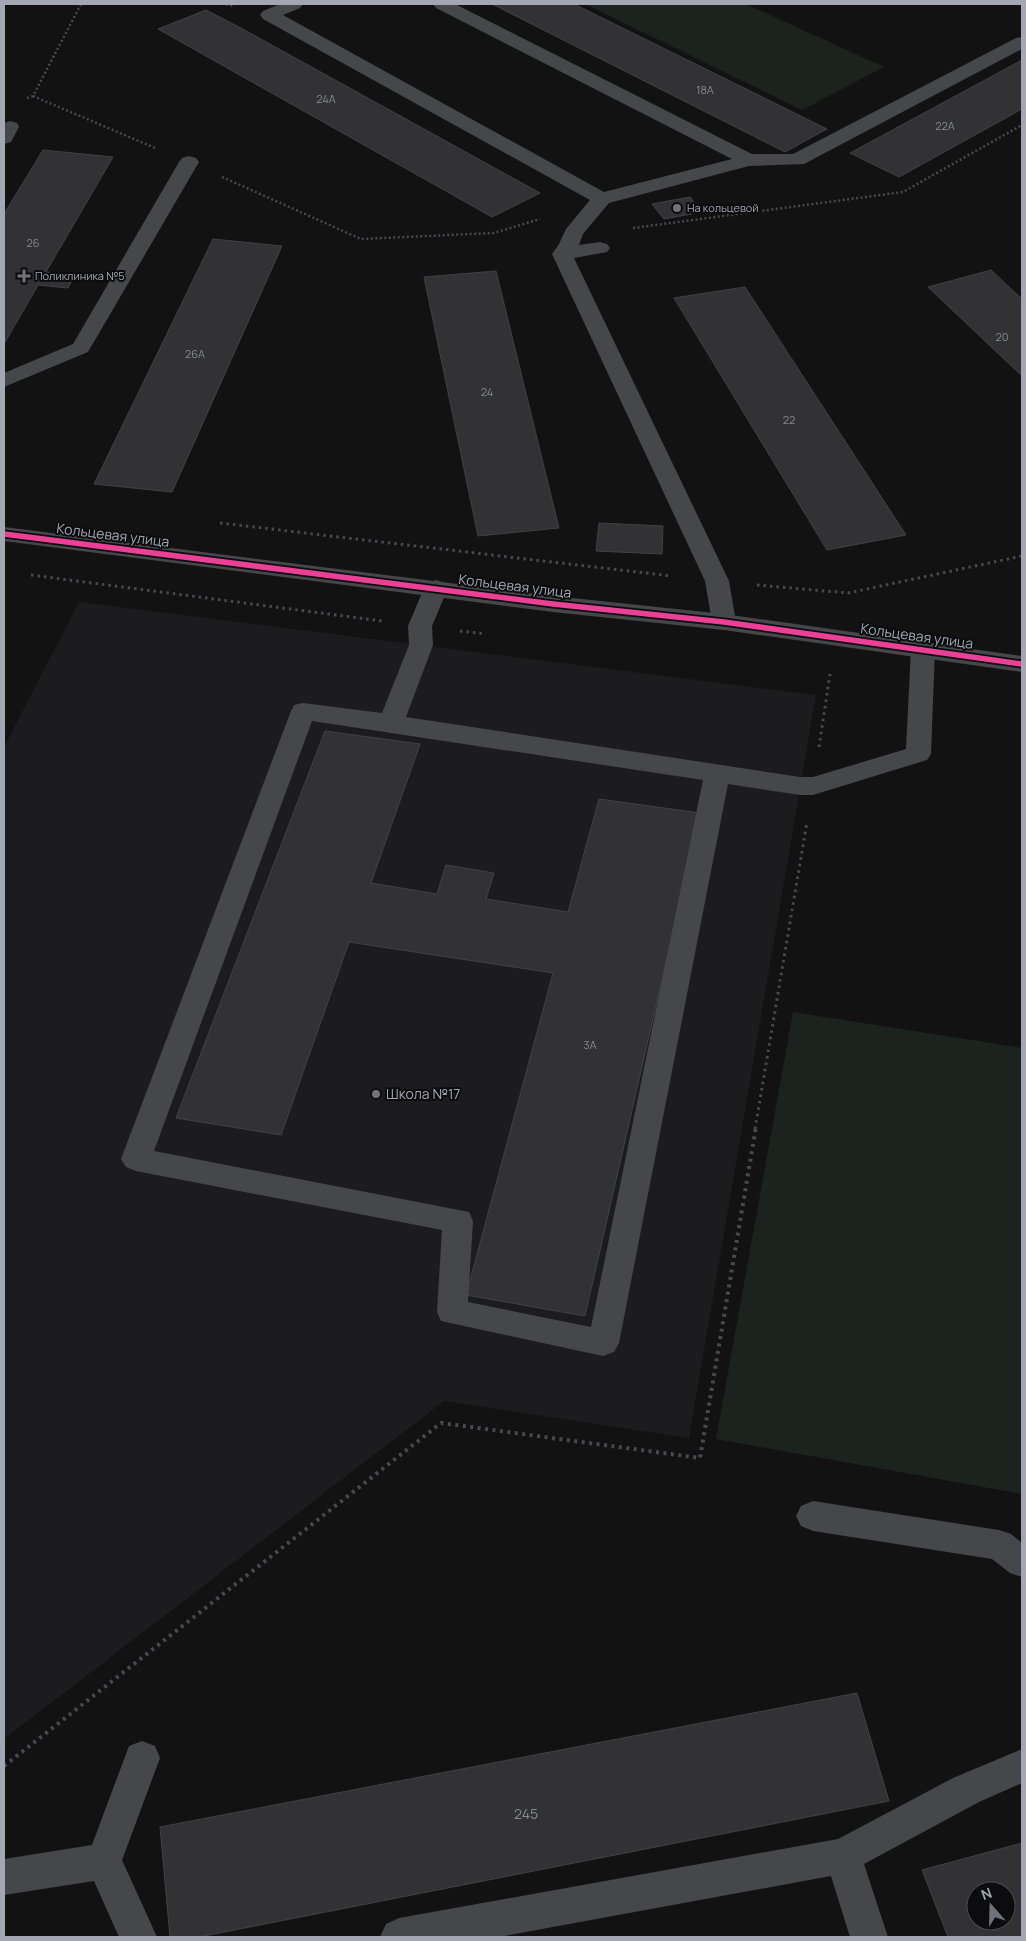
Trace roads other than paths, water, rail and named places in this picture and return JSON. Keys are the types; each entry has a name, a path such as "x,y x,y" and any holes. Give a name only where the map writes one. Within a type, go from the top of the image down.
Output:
{"street":[{"path":"294,4 269,15 602,199"},
{"path":"442,4 749,160"},
{"path":"562,254 569,245 573,233 602,199 749,160 797,160 1022,42"},
{"path":"4,381 81,348 189,162"},
{"path":"562,254 600,248"},
{"path":"562,254 717,581 724,622"},
{"name":"Кольцевая улица","path":"4,534 553,604 724,622 1022,664"},
{"path":"391,723 422,645 420,626 436,588"},
{"path":"717,775 603,1343 452,1312 458,1221 136,1159 303,711 391,723 717,775 813,786 918,754 923,649"},
{"path":"813,1516 999,1546 1022,1562"},
{"path":"138,1937 104,1861 142,1758"},
{"path":"399,1937 843,1856 966,1790 1022,1766"},
{"path":"843,1856 869,1937"},
{"path":"4,1877 104,1861"}],"place":[{"name":"На кольцевой","path":"677,208"},
{"name":"Поликлиника №5","path":"24,276"},
{"name":"Школа №17","path":"376,1094"}]}
